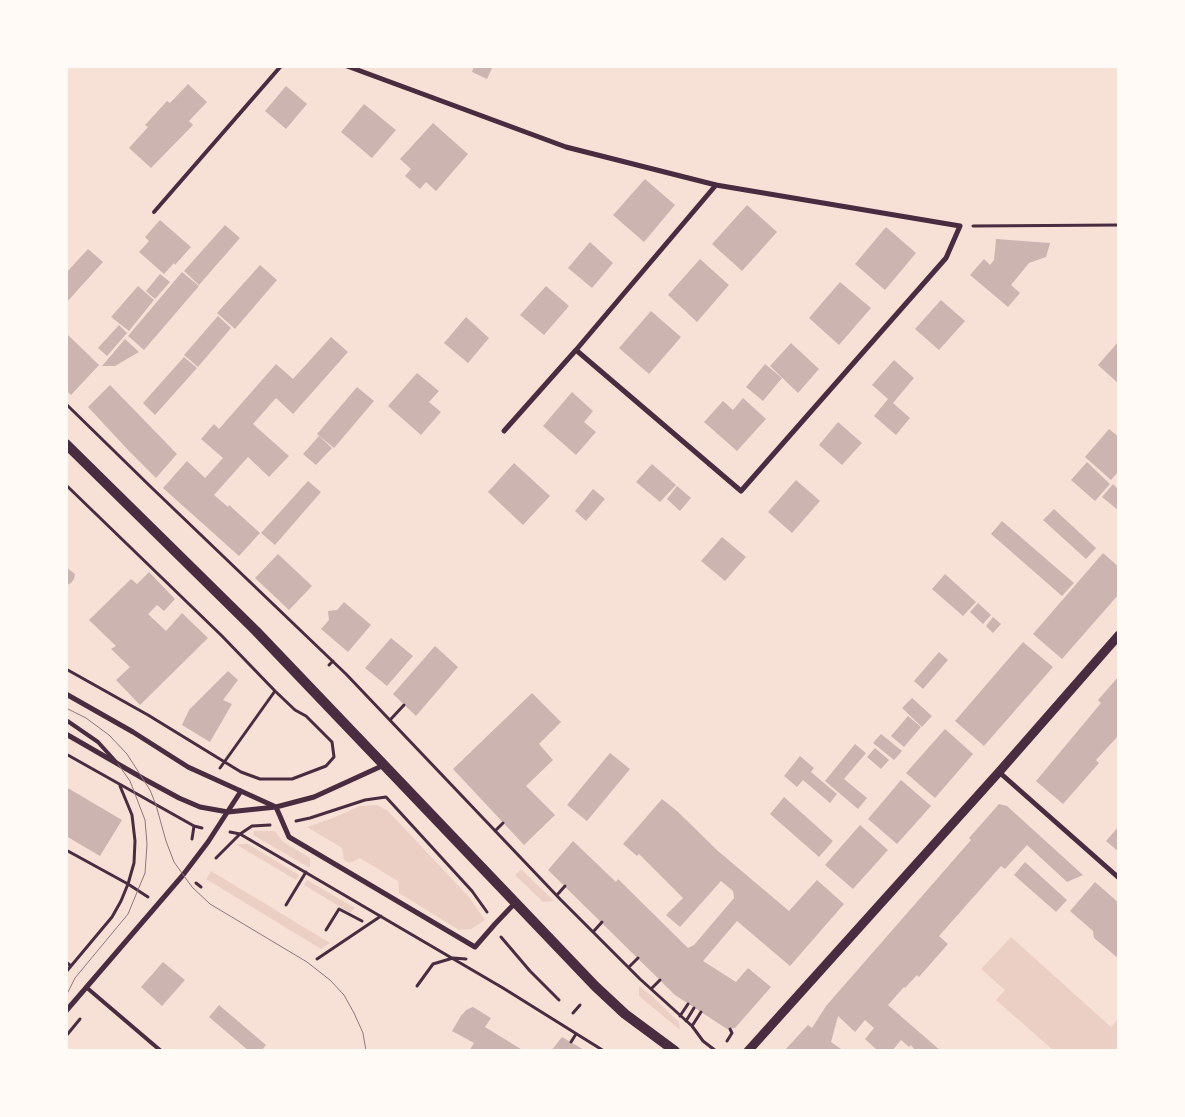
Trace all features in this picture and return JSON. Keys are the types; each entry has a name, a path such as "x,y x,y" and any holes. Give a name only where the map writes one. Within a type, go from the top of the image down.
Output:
{"main road":[{"path":"66,444 256,631 595,986 625,1014 675,1051"}],"street":[{"path":"347,66 566,147 716,185 960,226 946,258 741,491 576,350"},
{"path":"504,431 576,350 716,185"},
{"path":"748,1051 999,772 1119,635"},
{"path":"66,694 133,732 188,767 276,807 289,837 475,947 516,903"},
{"path":"66,734 179,798 200,807 228,812 276,807 314,797 385,765"},
{"path":"999,772 1119,878"},
{"path":"66,1011 200,853 241,791"}],"lane":[{"path":"154,212 281,66"},
{"path":"66,720 98,742 118,764"},
{"path":"86,987 161,1051"}],"path":[{"path":"960,226 1119,225"},
{"path":"66,404 333,661 557,896 651,989 692,1026 702,1041 716,1051"},
{"path":"66,485 222,636 275,691 295,710 306,716 332,742 334,757 326,766 292,780 260,778 241,772 148,715 66,669"},
{"path":"329,665 333,661"},
{"path":"224,762 275,691"},
{"path":"390,720 404,705"},
{"path":"66,972 112,917 128,884 134,863 135,841 132,815 120,785"},
{"path":"559,1000 500,935 495,924 472,892 386,797 366,800 310,818 283,824 252,826 240,834 504,988 604,1051"},
{"path":"495,831 504,823"},
{"path":"66,850 158,903"},
{"path":"286,905 306,872"},
{"path":"196,883 202,887"},
{"path":"557,896 565,886"},
{"path":"326,930 339,909 362,922"},
{"path":"317,959 381,916"},
{"path":"593,932 602,922"},
{"path":"417,986 433,964 453,958 467,959"},
{"path":"629,967 638,958"},
{"path":"66,962 71,966"},
{"path":"651,989 660,980"},
{"path":"680,1016 688,1004"},
{"path":"573,1013 580,1005"},
{"path":"686,1021 694,1008"},
{"path":"692,1026 701,1012"},
{"path":"727,1041 732,1033 730,1028"},
{"path":"571,1042 576,1034"}],"shaded area":[{"path":"377,805 388,811 469,897 485,920 471,929 459,930 399,893 398,881 360,858 350,863 344,860 342,848 307,827 360,806"},
{"path":"254,831 275,831 282,841 310,858 310,867 253,835"},
{"path":"248,844 299,875 296,880 237,845"},
{"path":"521,869 554,901 543,902 515,875"},
{"path":"211,871 330,943 321,949 206,879"},
{"path":"307,880 355,908 350,913 304,885"},
{"path":"1011,937 1111,1027 1119,1018 1119,1051 1054,1051 996,1000 1005,990 981,969"},
{"path":"639,986 679,1022 680,1030 639,996"}],"building":[{"path":"474,66 493,66 487,79 472,72"},
{"path":"188,84 207,102 189,121 193,125 151,168 129,148 148,127 145,125 167,101 170,103"},
{"path":"286,86 307,104 286,129 265,111"},
{"path":"364,104 396,130 372,158 341,132"},
{"path":"433,123 468,154 436,191 426,182 420,189 405,176 411,169 400,159"},
{"path":"645,179 675,205 644,242 613,215"},
{"path":"747,205 777,232 742,271 712,244"},
{"path":"160,220 191,247 164,274 139,252 149,241 145,237"},
{"path":"225,225 240,238 199,285 184,271"},
{"path":"886,227 916,253 885,290 855,264"},
{"path":"996,239 1050,243 1046,257 1029,263 1011,285 1020,293 1008,307 970,275 984,259 990,265 994,260"},
{"path":"590,242 613,263 592,288 568,268"},
{"path":"88,249 103,262 66,303 66,273"},
{"path":"700,259 729,285 697,322 668,295"},
{"path":"260,265 277,280 235,329 217,313"},
{"path":"182,272 199,286 144,350 128,336"},
{"path":"160,274 170,282 155,299 146,291"},
{"path":"840,282 871,308 839,345 809,318"},
{"path":"138,286 154,300 129,331 111,317"},
{"path":"546,286 569,306 544,335 520,315"},
{"path":"941,300 965,321 939,350 915,329"},
{"path":"651,311 681,337 649,374 619,348"},
{"path":"218,316 231,328 198,367 184,355"},
{"path":"466,317 489,338 468,363 444,343"},
{"path":"119,325 127,333 107,356 98,348"},
{"path":"66,333 99,365 71,395 66,390"},
{"path":"331,337 348,352 293,414 276,398 253,424 289,456 269,477 248,457 214,495 228,507 229,505 260,533 239,556 163,488 187,461 205,478 223,458 201,439 214,424 219,429 276,364 293,379"},
{"path":"125,339 139,352 115,366 102,366"},
{"path":"1119,341 1119,384 1098,365"},
{"path":"791,343 819,369 798,393 770,366"},
{"path":"184,357 197,368 155,415 143,403"},
{"path":"894,360 914,378 893,403 910,418 896,435 874,416 888,399 872,385"},
{"path":"765,364 782,378 763,401 746,387"},
{"path":"417,373 439,391 429,402 441,412 421,435 388,406"},
{"path":"110,385 177,454 156,478 88,407"},
{"path":"357,387 374,401 334,448 317,434"},
{"path":"572,392 593,411 584,422 596,432 576,455 543,426"},
{"path":"743,398 766,419 737,451 704,422 723,401 733,410"},
{"path":"838,422 862,443 842,465 819,445"},
{"path":"1109,429 1119,437 1119,471 1111,480 1085,457"},
{"path":"319,436 332,448 316,465 303,454"},
{"path":"1087,462 1110,484 1095,501 1071,480"},
{"path":"514,463 550,496 523,525 488,492"},
{"path":"652,464 676,485 660,502 636,482"},
{"path":"796,480 820,501 792,533 768,512"},
{"path":"308,481 321,492 275,545 261,533"},
{"path":"1113,484 1119,490 1119,511 1102,497"},
{"path":"677,486 691,498 680,511 667,499"},
{"path":"593,489 605,499 586,521 575,511"},
{"path":"1054,509 1096,548 1086,559 1043,520"},
{"path":"1002,521 1074,583 1062,596 991,534"},
{"path":"722,537 746,557 725,581 701,561"},
{"path":"1103,553 1119,567 1119,594 1062,659 1033,634"},
{"path":"278,554 312,586 289,610 255,578"},
{"path":"66,567 75,574 71,583 66,586"},
{"path":"149,572 175,599 164,611 157,605 148,614 166,631 182,613 208,638 140,705 116,680 130,667 111,649 116,646 89,620 131,579 137,584"},
{"path":"945,574 976,602 963,616 932,589"},
{"path":"344,602 371,625 348,652 321,629 329,620 328,611 337,610"},
{"path":"978,603 991,615 983,624 970,612"},
{"path":"993,617 1001,624 993,633 986,626"},
{"path":"391,638 413,656 387,686 365,668"},
{"path":"1023,642 1053,667 984,746 955,721"},
{"path":"435,646 458,667 416,716 393,694"},
{"path":"939,652 948,660 923,689 914,681"},
{"path":"228,671 238,680 223,700 232,704 210,742 182,725 189,710"},
{"path":"1119,676 1119,735 1096,760 1099,763 1063,804 1036,781 1101,703 1098,700"},
{"path":"532,693 561,722 539,744 553,760 526,786 555,815 524,845 453,769"},
{"path":"912,698 932,716 922,727 902,708"},
{"path":"908,716 921,727 904,747 891,736"},
{"path":"945,729 973,754 935,798 906,773"},
{"path":"881,734 902,751 894,760 873,743"},
{"path":"855,744 866,753 844,779 867,798 858,809 825,781"},
{"path":"875,748 889,760 881,769 867,757"},
{"path":"610,753 630,769 587,821 567,805"},
{"path":"800,756 814,768 811,772 837,794 830,803 803,780 797,787 784,776"},
{"path":"901,780 931,806 897,844 868,819"},
{"path":"66,787 122,820 100,856 66,836"},
{"path":"784,797 833,841 819,857 770,814"},
{"path":"662,799 718,851 789,911 817,880 844,904 790,966 737,921 703,961 736,982 748,968 771,987 735,1028 727,1029 675,995 548,870 573,841 616,882 618,879 688,948 694,945 734,898 733,891 721,881 680,927 666,915 683,898 639,854 637,856 623,844"},
{"path":"999,804 1007,806 1083,875 1067,882 1027,845 1005,869 1001,866 939,936 948,944 919,977 917,975 888,1005 941,1051 913,1051 914,1049 911,1045 909,1047 901,1040 892,1051 878,1051 865,1039 874,1028 865,1020 855,1032 838,1016 831,1042 844,1051 784,1051 808,1025 812,1028 826,1006 971,840 969,838"},
{"path":"860,825 888,850 853,889 825,865"},
{"path":"1119,826 1119,852 1106,841"},
{"path":"1025,862 1067,900 1056,912 1014,875"},
{"path":"1095,882 1119,903 1119,959 1094,938 1093,931 1070,911"},
{"path":"163,962 185,980 162,1006 141,987"},
{"path":"219,1005 266,1045 261,1051 249,1051 209,1017"},
{"path":"473,1007 491,1018 485,1027 524,1051 469,1051 474,1043 452,1031 462,1014"},
{"path":"562,1037 586,1051 551,1051"}],"tram line":[{"path":"66,708 86,718 109,735 127,754 150,790 174,862 192,887 210,904 307,962 330,980 344,995 354,1013 363,1033 366,1051"},
{"path":"66,996 75,978 128,914 145,873 147,844 145,820 130,781 118,764"}]}
